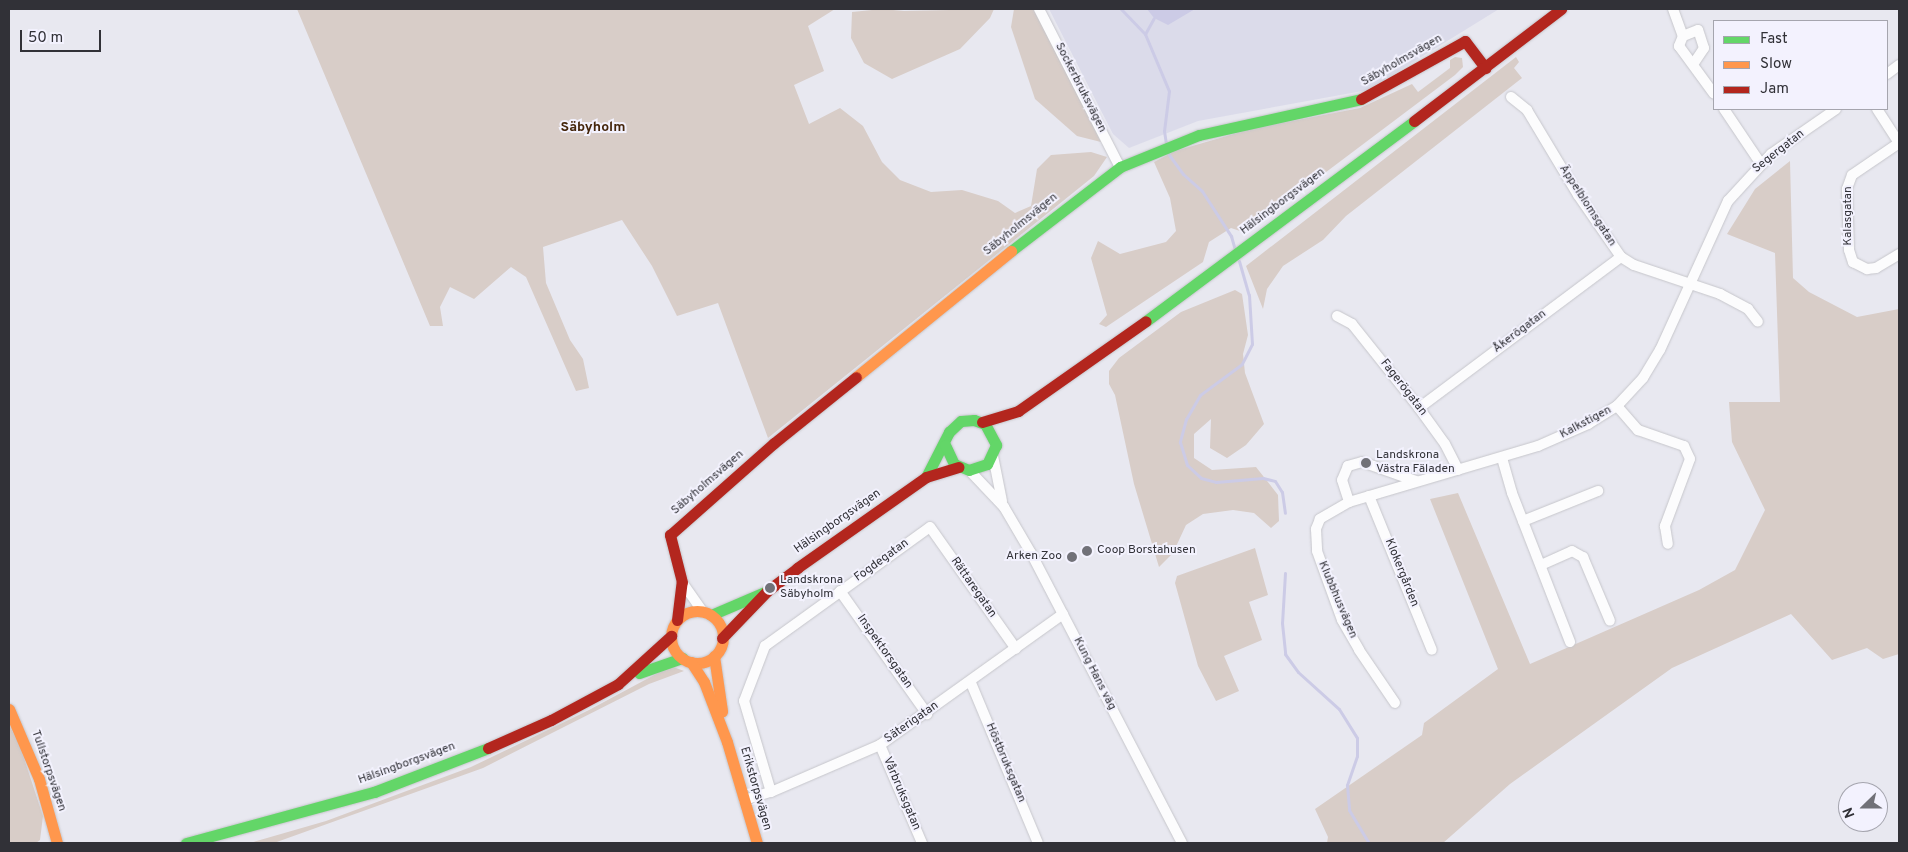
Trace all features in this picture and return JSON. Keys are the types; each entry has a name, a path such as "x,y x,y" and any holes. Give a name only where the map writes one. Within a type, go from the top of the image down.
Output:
{"main road":[{"name":"Hälsingborgsvägen","path":"982,422 1018,411 1204,280 1561,9"},
{"name":"Säbyholmsvägen","path":"677,620 682,582 670,535 910,333 1083,193 1120,167 1144,155 1199,135 1366,98 1465,41 1485,68"},
{"name":"Hälsingborgsvägen","path":"1001,434 1018,411"},
{"path":"970,420 982,422 991,430 1001,434 993,456 983,467 964,468 949,458 945,445 948,432 957,423 970,420"},
{"name":"Hälsingborgsvägen","path":"926,477 945,445"},
{"name":"Hälsingborgsvägen","path":"722,638 767,591 926,477 964,468"},
{"name":"Hälsingborgsvägen","path":"707,613 767,591"},
{"path":"692,611 707,613 720,625 722,638 714,656 703,661 687,660 674,648 671,636 677,620 692,611"},
{"name":"Hälsingborgsvägen","path":"626,679 671,636"},
{"name":"Erikstorpsvägen","path":"714,656 727,742"},
{"name":"Hälsingborgsvägen","path":"186,843 374,792 551,720 626,679 687,660"},
{"name":"Erikstorpsvägen","path":"687,660 704,682 727,742 757,843"},
{"name":"Tullstorpsvägen","path":"9,709 39,779 57,843"}],"street":[{"name":"Sockerbruksvägen","path":"1040,9 1120,167"},
{"path":"1673,9 1683,36 1680,46 1694,63 1713,92"},
{"path":"1683,36 1698,30 1704,48 1694,63"},
{"path":"1888,73 1899,65"},
{"name":"Äppelblomsgatan","path":"1511,97 1527,110 1578,195 1621,257 1634,265 1689,283 1748,309 1758,322"},
{"path":"1725,110 1761,164"},
{"name":"Segergatan","path":"1689,283 1728,200 1761,164 1835,110"},
{"name":"Kalasgatan","path":"1878,110 1899,143 1852,175 1847,189 1849,250 1853,262 1867,269 1876,268 1899,254"},
{"name":"Åkerögatan","path":"1419,408 1621,257"},
{"name":"Kalkstigen","path":"1349,502 1416,481 1502,458 1559,437 1617,406 1643,378 1656,357 1689,283"},
{"name":"Fagerögatan","path":"1337,316 1352,324 1419,408 1445,444 1458,470"},
{"path":"1617,406 1638,430 1684,446 1690,459 1665,526 1668,544"},
{"name":"Kung Hans väg","path":"993,456 1004,507 1063,614 1182,843"},
{"path":"1502,458 1523,521 1570,642"},
{"path":"1349,502 1342,476 1345,469 1357,462 1416,481"},
{"name":"Kung Hans väg","path":"964,468 1004,507"},
{"path":"1523,521 1598,491"},
{"name":"Klokergården","path":"1370,496 1432,650"},
{"name":"Klubbhusvägen","path":"1349,502 1320,519 1316,529 1317,551 1342,620 1359,650 1395,703"},
{"name":"Fogdegatan","path":"771,792 744,701 771,640 930,527"},
{"name":"Rättaregatan","path":"930,527 1016,649"},
{"path":"1540,565 1572,552 1583,557 1610,621"},
{"name":"Säbyholmsvägen","path":"682,582 707,613"},
{"name":"Inspektorsgatan","path":"840,591 927,714"},
{"name":"Säterigatan","path":"744,800 771,792 880,745 971,683 1063,614"},
{"name":"Höstbruksgatan","path":"971,683 1038,843"},
{"name":"Vårbruksgatan","path":"880,745 922,843"}],"shaded area":[{"path":"297,9 835,9 808,26 824,71 794,85 809,124 840,108 863,126 882,162 900,180 931,192 962,190 998,201 1015,213 1031,206 1037,169 1051,155 1091,152 1107,157 1094,176 768,438 718,303 677,316 652,266 622,220 543,247 546,283 570,340 583,359 589,388 576,391 526,277 511,267 474,299 450,287 440,307 443,326 430,326"},
{"path":"882,9 904,11 994,9 990,18 960,49 892,79 864,63 851,38 852,12"},
{"path":"1014,9 1035,9 1101,142 1077,136 1035,99 1011,27"},
{"path":"1049,9 1499,9 1368,90 1198,121 1129,148 1113,134"},
{"path":"1455,57 1462,58 1463,67 1455,75 1261,221 1256,221 1243,232 1231,228 1209,242 1203,262 1106,327 1099,324 1107,315 1091,258 1098,241 1120,254 1166,242 1176,231 1170,198 1154,162 1175,151 1251,129 1360,108 1412,84 1418,92 1450,68 1450,60"},
{"path":"1516,57 1519,62 1514,68 1522,78 1346,216 1323,240 1283,266 1267,289 1263,309 1246,266"},
{"path":"1790,161 1793,278 1809,292 1857,317 1899,309 1899,654 1883,659 1867,648 1832,660 1791,614 1672,668 1510,784 1443,843 1327,843 1328,837 1315,809 1422,735 1424,723 1498,669 1430,499 1458,493 1530,664 1699,590 1735,570 1765,510 1732,442 1729,402 1780,402 1775,253 1727,234 1755,189"},
{"path":"1235,290 1242,294 1248,335 1243,354 1245,373 1264,424 1246,445 1227,458 1210,448 1211,419 1194,434 1194,458 1212,470 1256,467 1278,495 1279,521 1271,528 1254,513 1233,510 1203,514 1186,525 1173,553 1159,567 1134,484 1115,395 1109,384 1109,371 1119,358 1181,312"},
{"path":"1255,548 1268,595 1249,602 1262,640 1224,656 1239,691 1216,701 1198,666 1175,583 1177,576"},
{"path":"671,666 684,671 649,684 483,768 274,843 250,843 326,821 471,767 589,710"},
{"path":"9,725 20,746 43,816 40,840 36,843 9,843"}],"water":[{"path":"1147,9 1195,9 1168,25 1154,18"}],"waterway":[{"path":"1121,9 1145,34 1169,91 1164,131 1166,143"},
{"path":"1145,34 1154,18"},
{"path":"1167,152 1183,174 1202,191 1231,236 1235,250"},
{"path":"1239,261 1249,295 1252,344 1242,364 1200,395 1186,419 1180,442 1187,465 1201,478 1216,482 1263,478 1275,481 1282,492 1285,513"},
{"path":"1285,573 1282,623 1285,654 1298,672 1339,709 1357,738 1357,756 1347,785 1349,810 1369,843"}],"traffic: fast":[{"path":"1011,251 1120,167 1199,135 1361,99"},
{"path":"1146,321 1414,121"},
{"path":"926,477 949,432 961,421 974,420 985,424 996,445 987,464 969,470 954,464 945,445"},
{"path":"711,615 765,592"},
{"path":"639,673 682,658"},
{"path":"186,843 374,792 488,748"}],"traffic: slow":[{"path":"856,377 1011,251"},
{"path":"697,611 707,613 715,619 721,627 723,637 721,647 715,655 707,661 697,663 687,661 679,655 673,647 671,637 673,627 679,619 687,613 697,611"},
{"path":"714,656 722,711"},
{"path":"691,662 704,682 727,742 757,843"},
{"path":"9,709 39,779 57,843"}],"traffic: jam":[{"path":"1414,121 1561,9"},
{"path":"1361,99 1465,41 1485,68"},
{"path":"982,422 1018,411 1146,321"},
{"path":"677,620 682,582 670,535 774,443 856,377"},
{"path":"722,638 767,591 797,568 926,477 958,467"},
{"path":"488,748 551,720 618,684 671,636"}],"place":[{"name":"Landskrona Västra Fäladen","path":"1366,463"},
{"name":"Coop Borstahusen","path":"1087,551"},
{"name":"Arken Zoo","path":"1072,557"},
{"name":"Landskrona Säbyholm","path":"770,588"}],"district":[{"name":"Säbyholm","path":"593,128"}]}
